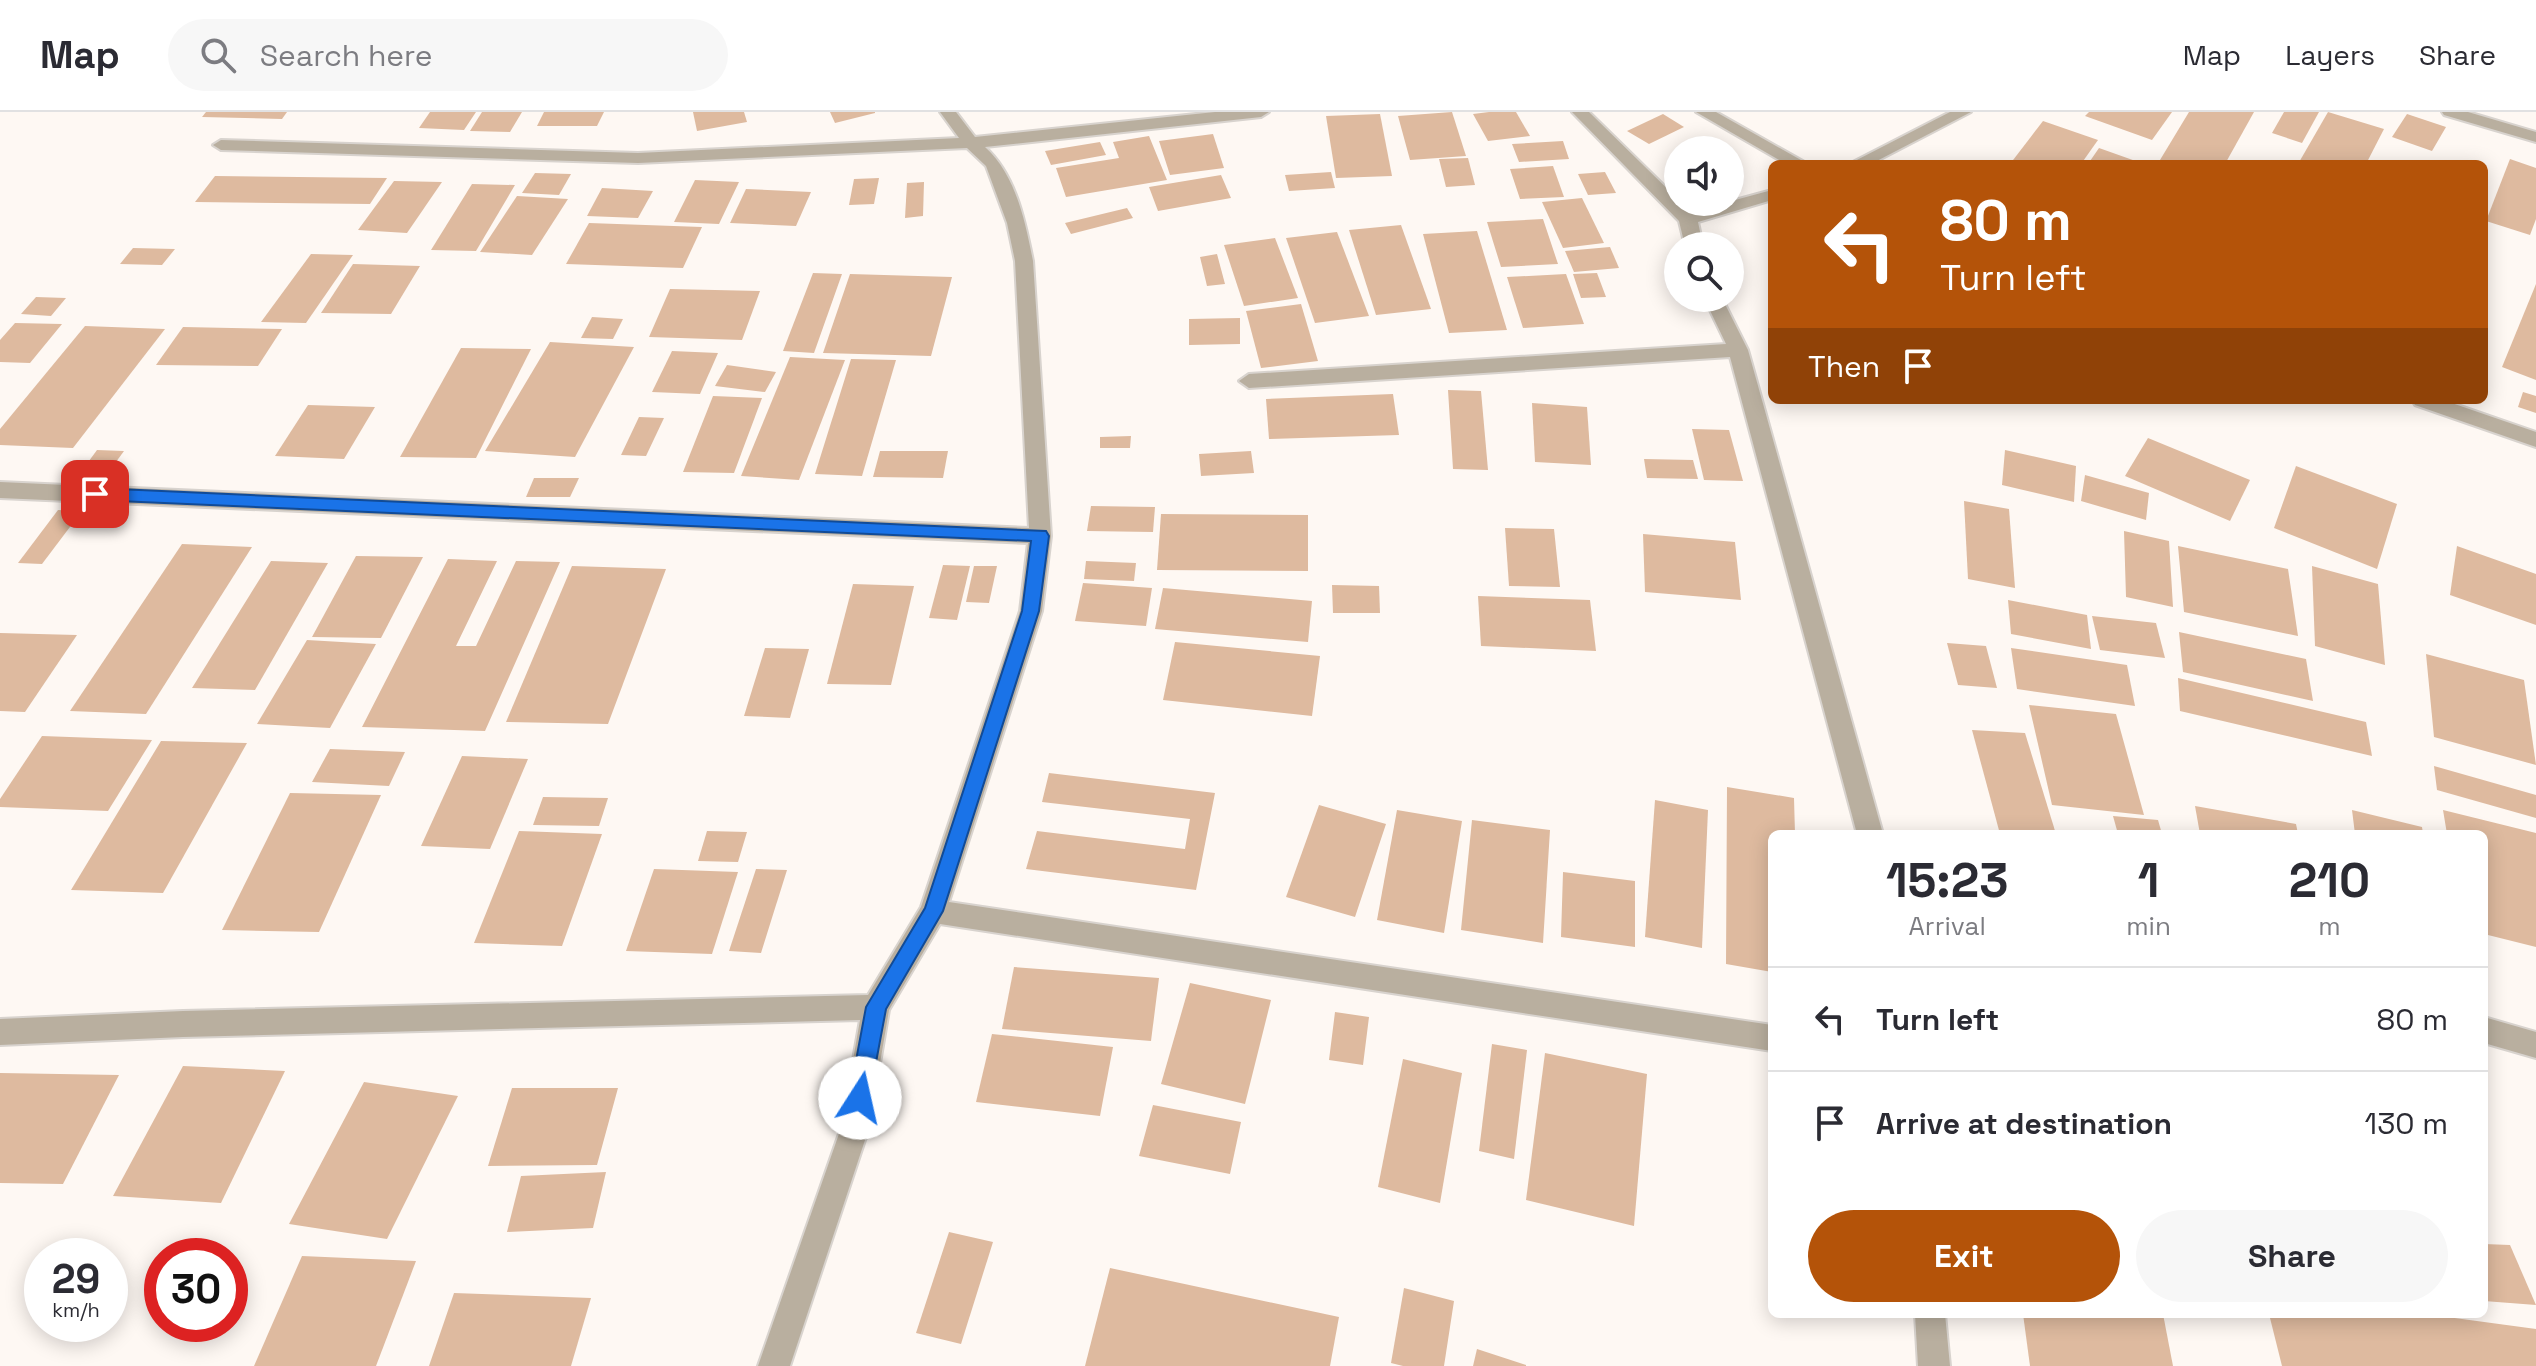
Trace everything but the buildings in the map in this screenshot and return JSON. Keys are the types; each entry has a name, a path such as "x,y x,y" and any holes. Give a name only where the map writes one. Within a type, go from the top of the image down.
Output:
{"street":[{"path":"774,1366 855,1128 876,1007 933,911 1031,611 1040,536 1024,261 1016,223 994,164 971,143 948,112"},
{"path":"221,145 638,158 971,143 1261,112"},
{"path":"1580,112 1688,219 1691,232"},
{"path":"1704,112 1792,160"},
{"path":"1866,160 1963,112"},
{"path":"2450,112 2536,137"},
{"path":"1688,219 1768,196"},
{"path":"1720,312 1738,350 1869,830"},
{"path":"1249,381 1738,350"},
{"path":"2433,404 2536,440"},
{"path":"0,490 1040,536"},
{"path":"933,911 1402,979 1768,1037"},
{"path":"0,1032 183,1024 876,1007"},
{"path":"2488,1031 2536,1045"},
{"path":"1930,1318 1934,1366"}],"route":[{"path":"95,494 1040,536 1031,611 933,911 876,1007 860,1098"}]}
